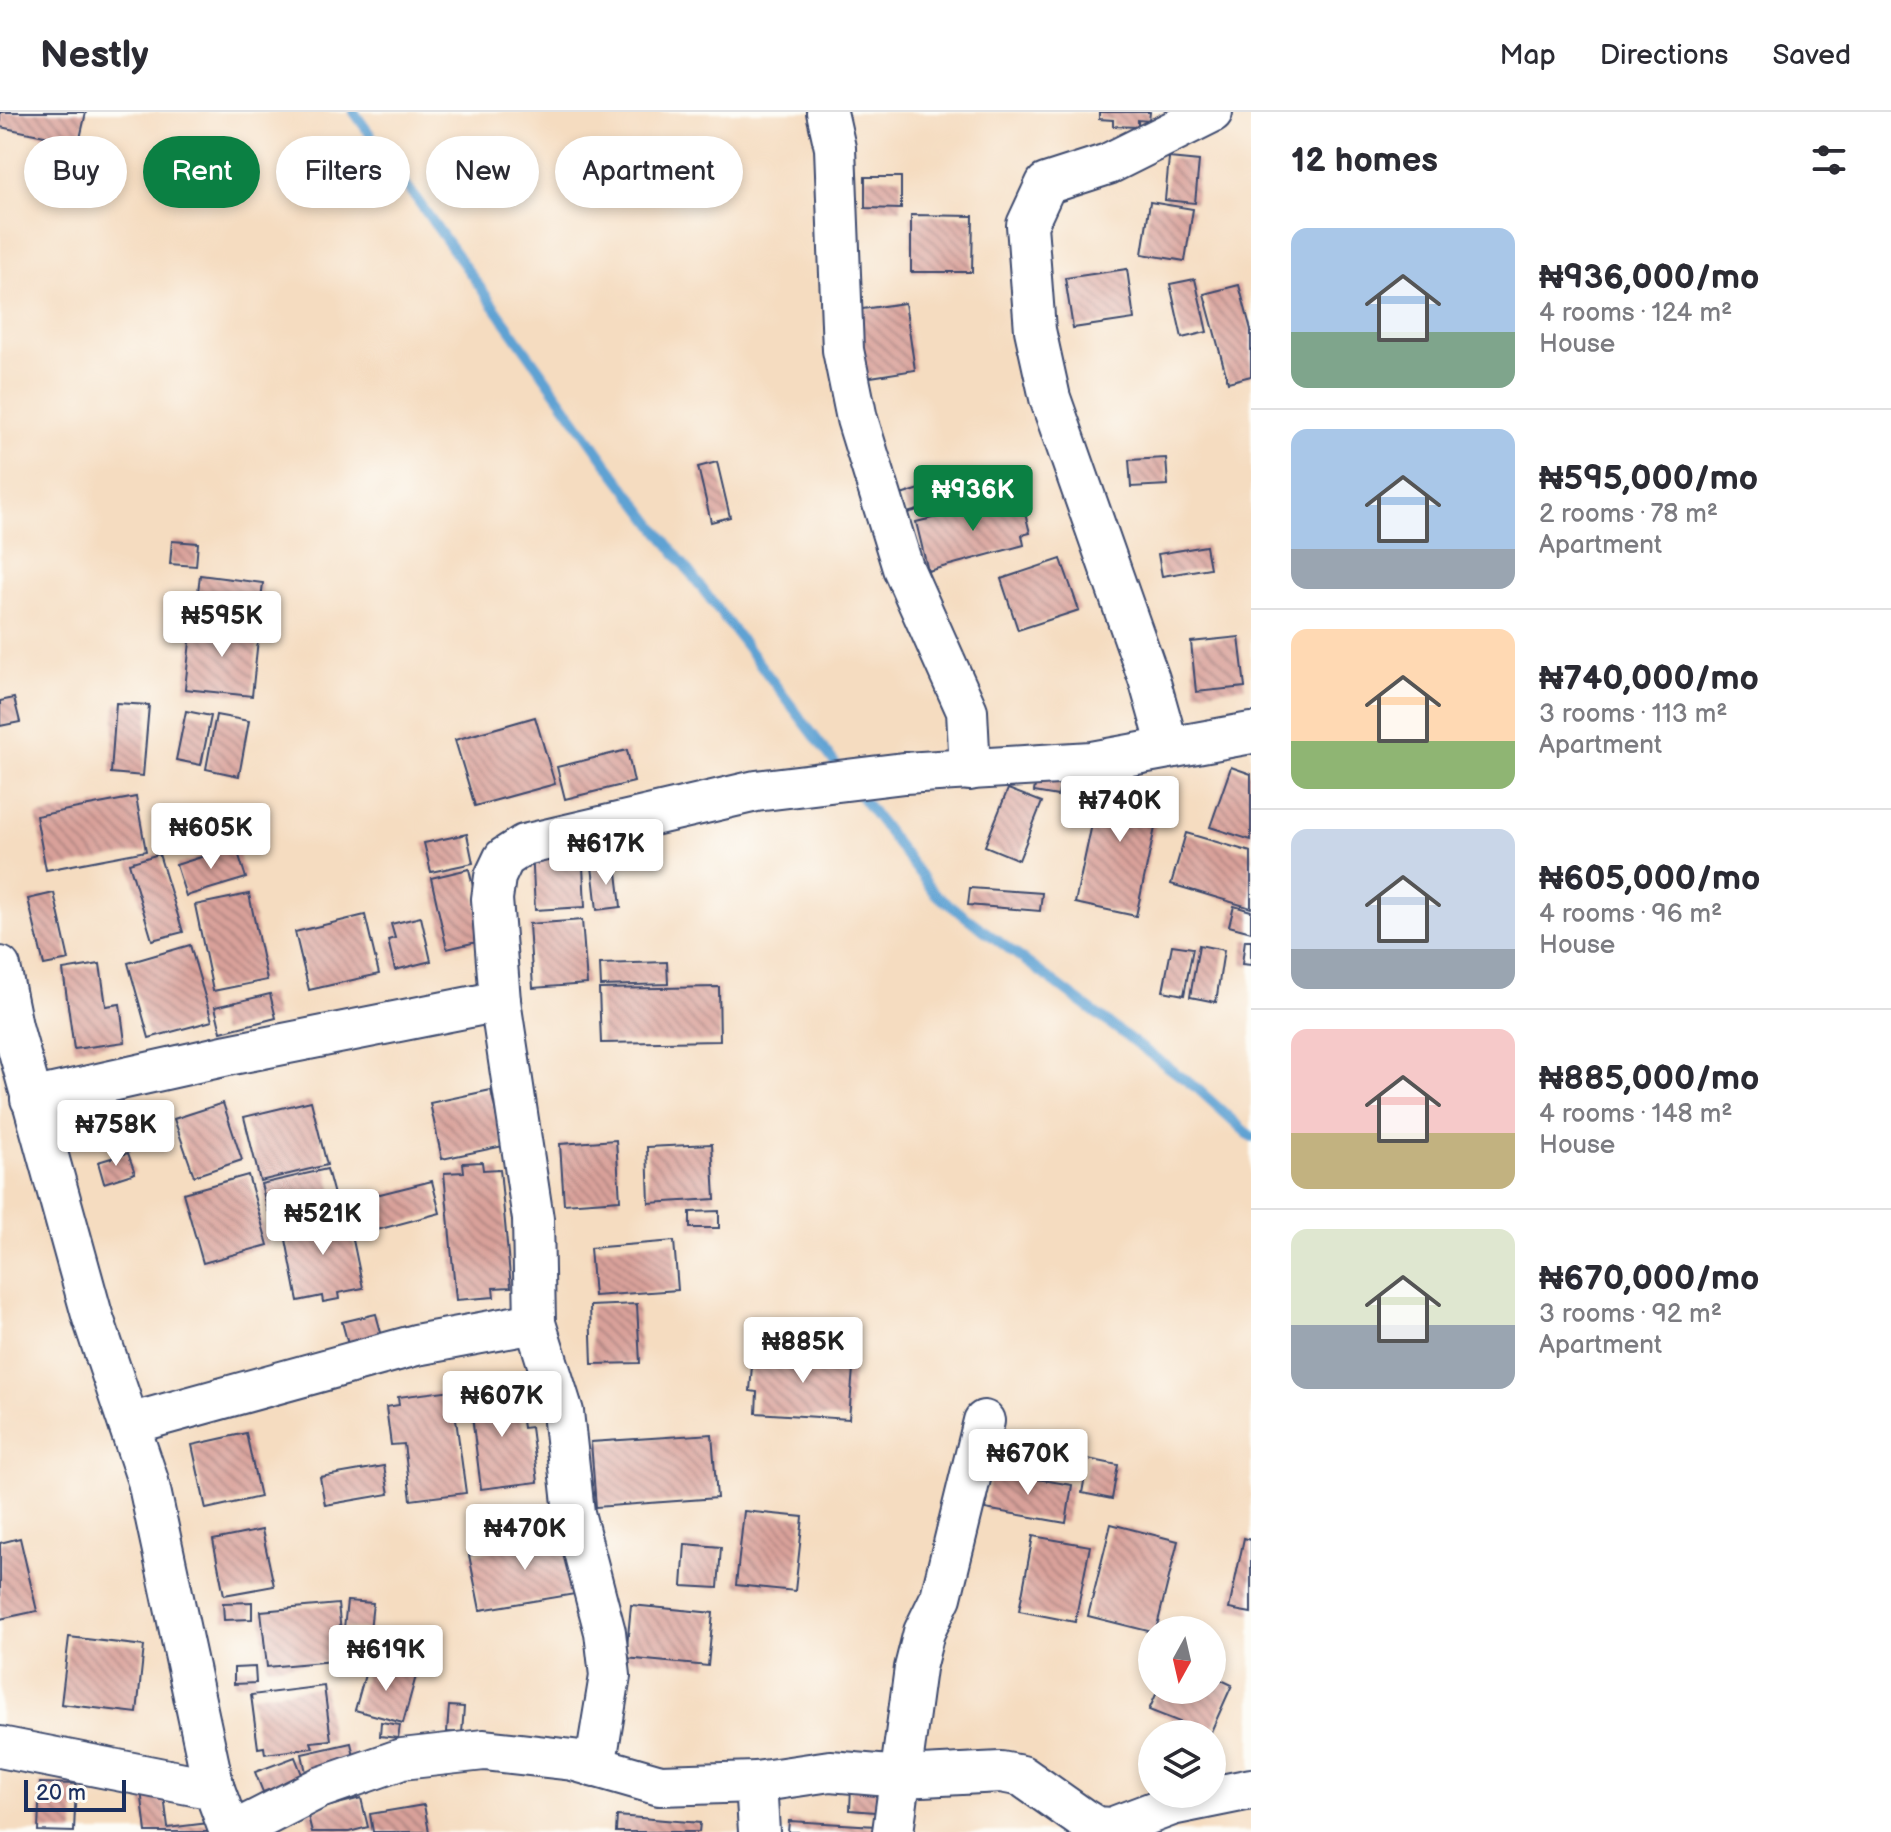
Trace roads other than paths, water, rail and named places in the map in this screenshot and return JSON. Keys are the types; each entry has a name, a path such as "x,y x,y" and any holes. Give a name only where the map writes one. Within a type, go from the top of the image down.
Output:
{"street":[{"path":"827,112 835,148 843,350 857,419 903,568 967,711 970,770"},
{"path":"1168,746 1149,679 1050,398 1035,330 1027,225 1046,184 1108,164 1212,112"},
{"path":"595,1767 610,1676 605,1632 574,1513 563,1412 535,1323 533,1219 500,1001 492,899 495,877 504,858 524,845 756,791 904,773 1092,762 1251,733"},
{"path":"0,967 31,1099 92,1315 148,1481 214,1789 232,1832 319,1788 402,1759 484,1750 573,1760 660,1785 756,1782 830,1771 902,1777 1001,1772 1022,1776 1096,1827 1111,1828 1172,1805 1251,1789"},
{"path":"31,1099 228,1055 500,1001"},
{"path":"129,1424 416,1345 535,1323"},
{"path":"893,1832 915,1668 924,1632 941,1597 984,1421"},
{"path":"0,1747 214,1789"},
{"path":"756,1782 759,1832"}],"waterway":[{"path":"354,112 608,465 841,771"},
{"path":"856,790 935,894 1199,1090 1251,1137"}]}
